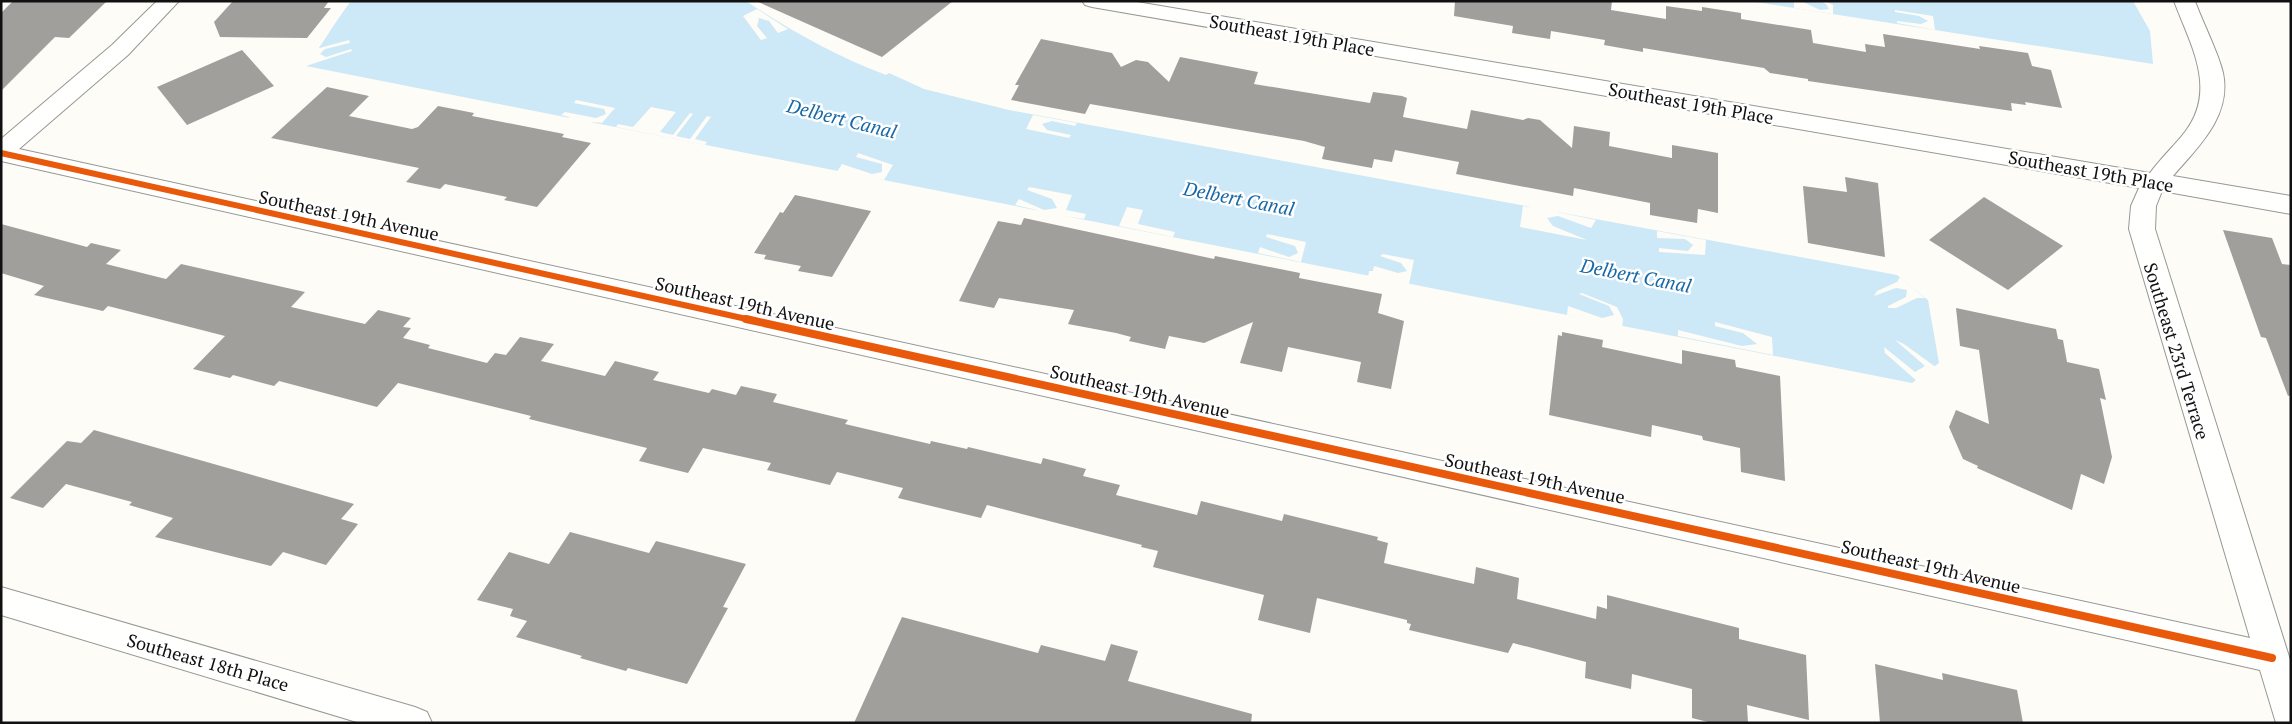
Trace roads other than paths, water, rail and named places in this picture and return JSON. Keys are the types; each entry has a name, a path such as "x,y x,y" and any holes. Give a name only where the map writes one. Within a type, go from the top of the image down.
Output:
{"street":[{"path":"1,153 120,50 169,1"},
{"name":"Southeast 19th Place","path":"1092,1 2291,205"},
{"name":"Southeast 23rd Terrace","path":"2184,1 2212,73 2214,97 2207,120 2147,194 2141,216 2146,250 2291,718"},
{"name":"Southeast 19th Avenue","path":"1,153 2272,658"},
{"name":"Southeast 18th Place","path":"1,601 415,723"}],"water":[{"name":"Delbert Canal","path":"351,1 746,1 814,42 867,68 886,75 889,73 924,89 1009,110 1897,275 1928,300 1939,363 1912,383 306,66"},
{"path":"1750,1 2133,1 2150,31 2153,64"}]}
